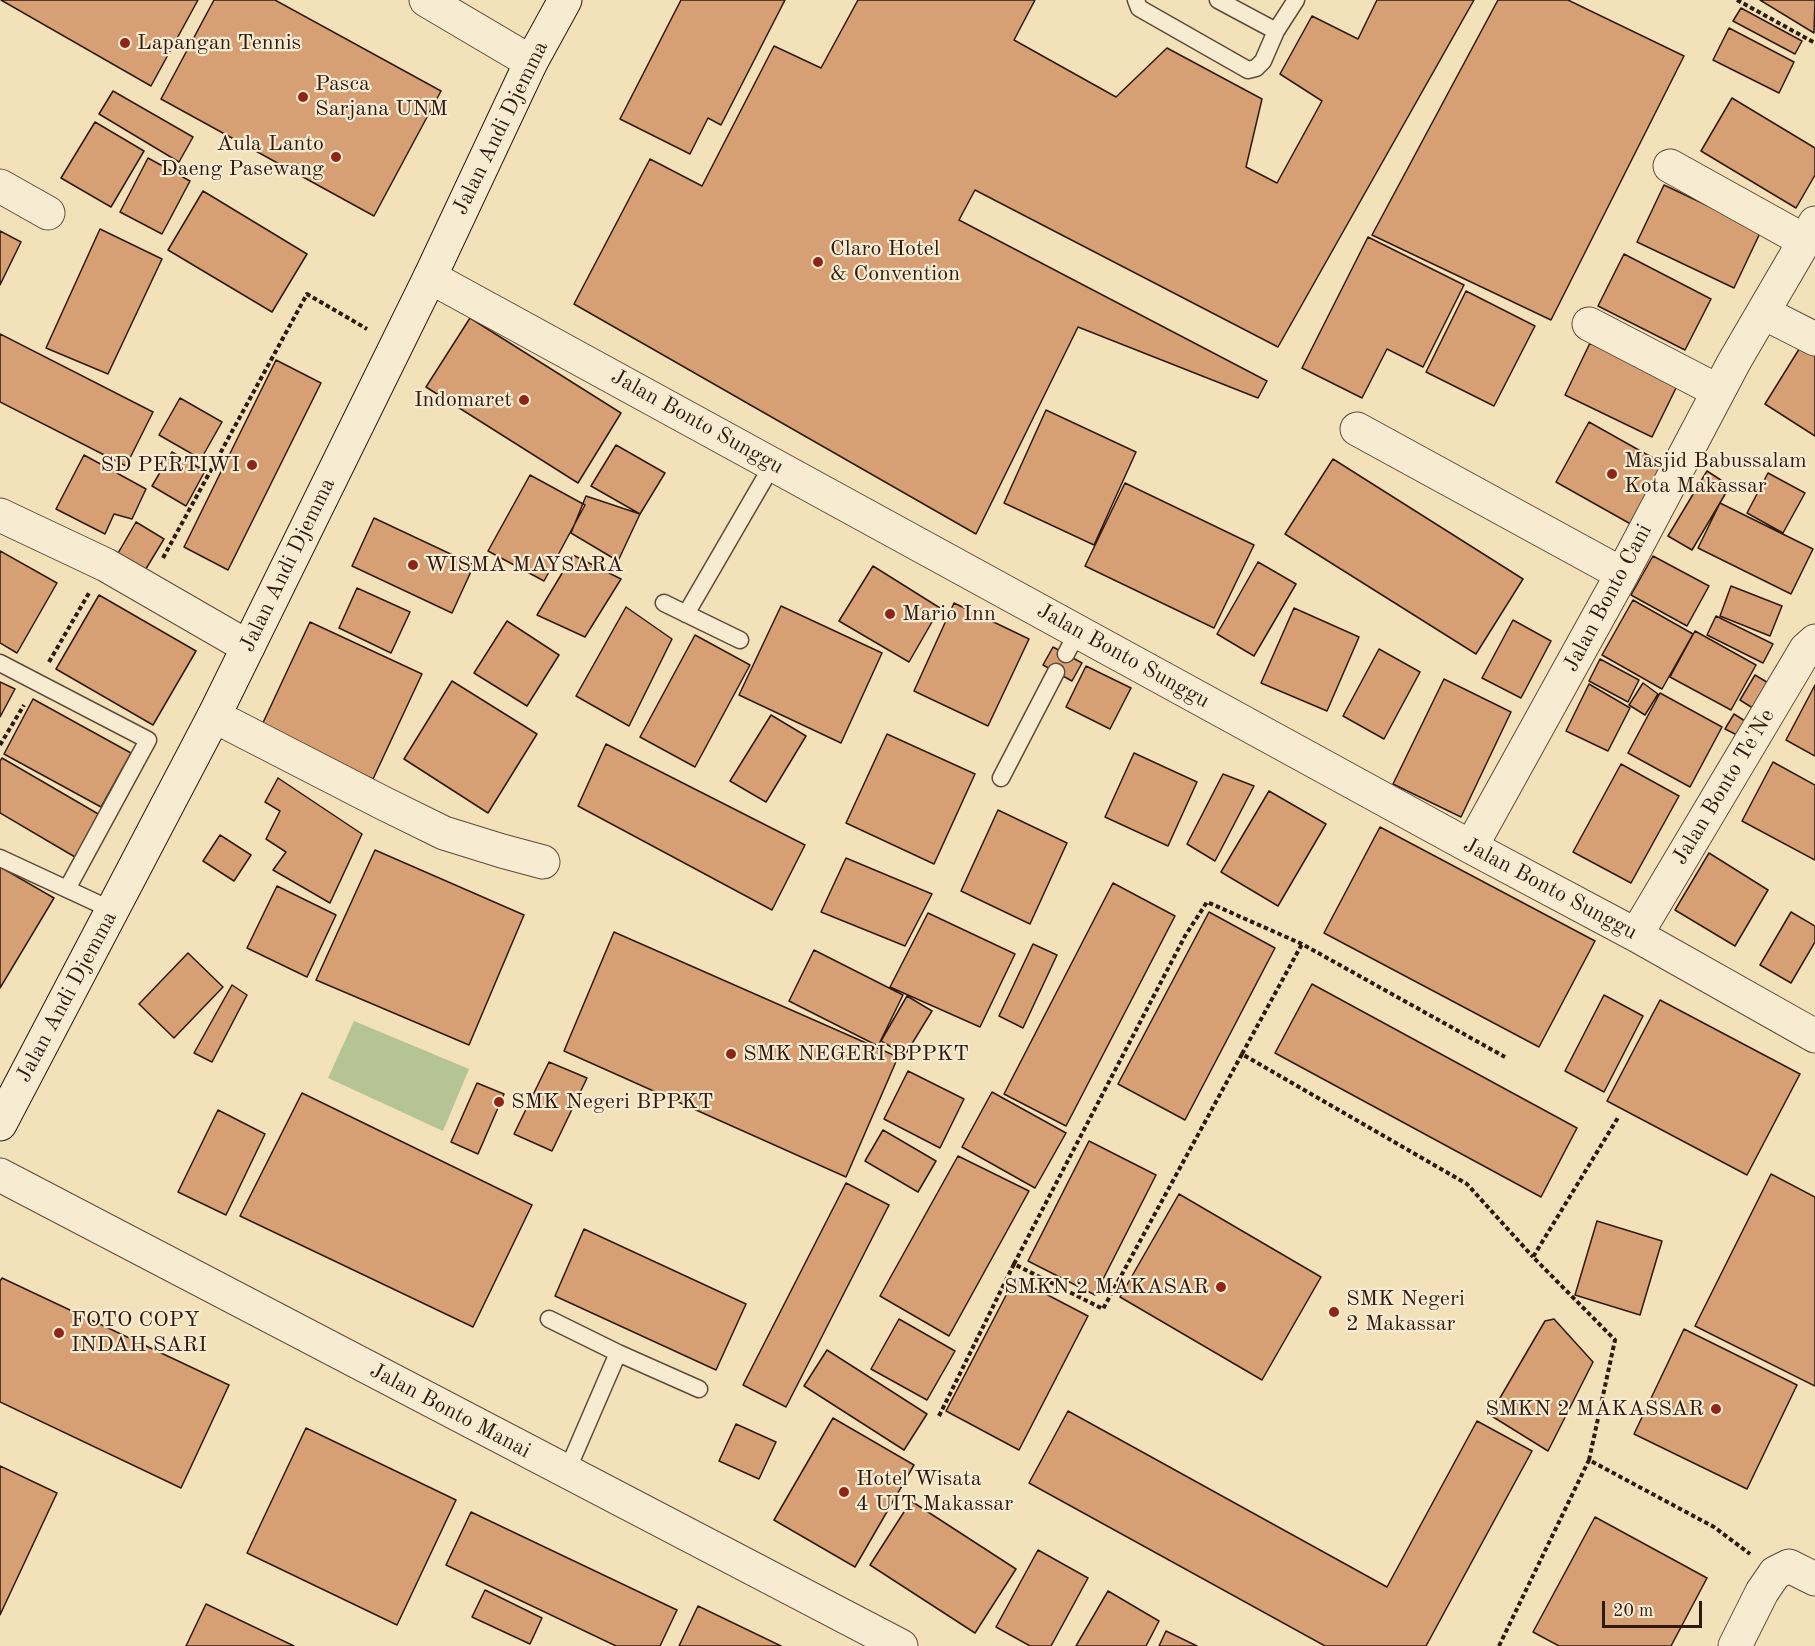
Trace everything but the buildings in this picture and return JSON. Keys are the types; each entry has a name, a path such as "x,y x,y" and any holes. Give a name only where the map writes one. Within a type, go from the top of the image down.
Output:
{"street":[{"name":"Jalan Andi Djemma","path":"0,1124 214,716 430,277 531,62 565,0"},
{"path":"433,2 531,62"},
{"path":"1670,166 1810,232"},
{"path":"0,186 48,213"},
{"name":"Jalan Bonto Cani","path":"1471,847 1622,574 1718,391 1810,232"},
{"name":"Jalan Bonto Sunggu","path":"430,277 773,464 1072,643 1471,847 1636,935 1815,1036"},
{"path":"1764,313 1815,339"},
{"path":"1589,324 1718,391"},
{"path":"1357,429 1622,574"},
{"path":"0,514 106,565 248,647"},
{"name":"Jalan Bonto Te'Ne","path":"1636,935 1806,649 1815,640"},
{"path":"214,716 444,832 543,862"},
{"name":"Jalan Bonto Manai","path":"0,1175 900,1646"},
{"path":"1735,1646 1762,1592 1775,1573 1789,1566 1815,1579"}],"lane":[{"path":"1136,0 1139,8 1248,70 1256,68 1263,61 1276,31 1296,0"},
{"path":"1218,0 1276,31"},
{"path":"686,614 773,464"},
{"path":"664,603 740,640"},
{"path":"0,663 148,740 67,889"},
{"path":"1001,778 1056,672"},
{"path":"0,858 112,910"},
{"path":"549,1319 699,1389"},
{"path":"567,1472 618,1353"}],"path":[{"path":"1737,0 1815,43"},
{"path":"146,588 307,294 396,346"},
{"path":"0,745 106,565"},
{"path":"939,1416 1014,1264 1185,936 1207,902 1302,944 1505,1057"},
{"path":"1014,1264 1103,1309 1302,944"},
{"path":"1242,1054 1467,1184 1533,1257 1615,1340 1589,1460 1499,1646"},
{"path":"1533,1257 1619,1116"},
{"path":"1589,1460 1714,1527 1775,1573"}],"green space":[{"path":"354,1021 469,1069 443,1131 328,1078"}],"place":[{"name":"Lapangan Tennis","path":"125,43"},
{"name":"Pasca Sarjana UNM","path":"303,97"},
{"name":"Aula Lanto Daeng Pasewang","path":"336,157"},
{"name":"Claro Hotel & Convention","path":"818,262"},
{"name":"Indomaret","path":"524,400"},
{"name":"SD PERTIWI","path":"252,465"},
{"name":"Masjid Babussalam Kota Makassar","path":"1612,474"},
{"name":"WISMA MAYSARA","path":"413,565"},
{"name":"Mario Inn","path":"890,614"},
{"name":"SMK NEGERI BPPKT","path":"731,1054"},
{"name":"SMK Negeri BPPKT","path":"499,1102"},
{"name":"SMKN 2 MAKASAR","path":"1221,1287"},
{"name":"SMK Negeri 2 Makassar","path":"1334,1312"},
{"name":"FOTO COPY INDAH SARI","path":"59,1333"},
{"name":"SMKN 2 MAKASSAR","path":"1716,1409"},
{"name":"Hotel Wisata 4 UIT Makassar","path":"844,1492"}]}
